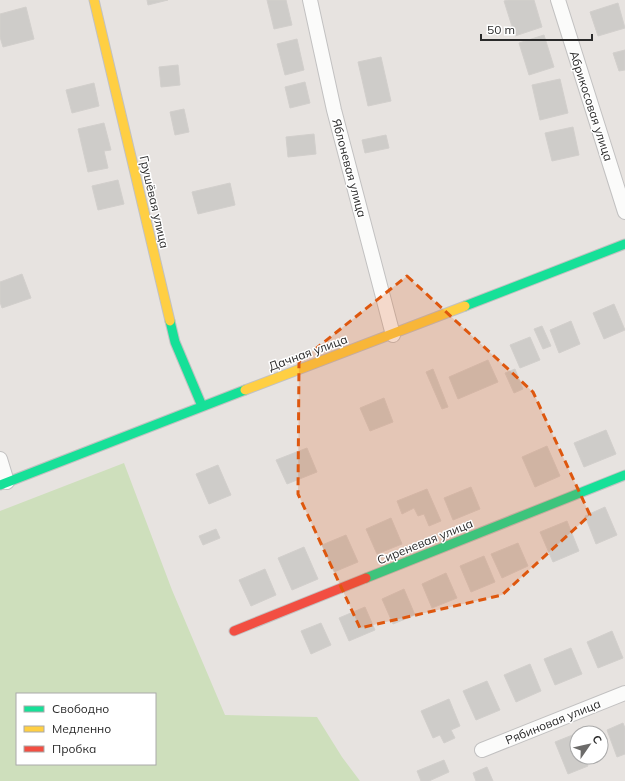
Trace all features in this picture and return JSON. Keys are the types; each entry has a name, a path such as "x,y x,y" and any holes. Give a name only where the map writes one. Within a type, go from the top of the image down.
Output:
{"street":[{"name":"Грушёвая улица","path":"94,0 175,342 202,406"},
{"name":"Яблоневая улица","path":"310,0 334,110 393,335"},
{"name":"Абрикосовая улица","path":"558,0 625,212"},
{"name":"Дачная улица","path":"4,483 202,406 393,335 625,244"},
{"path":"0,459 4,483"},
{"name":"Сиреневая улица","path":"234,631 625,474"},
{"name":"Рябиновая улица","path":"482,750 625,693"}],"highlighted area":[{"path":"407,276 533,392 590,515 502,595 360,628 298,494 299,362"}],"green space":[{"path":"124,463 172,590 225,715 317,717 342,757 360,781 0,781 0,511"}],"building":[{"path":"147,0 168,0 148,5"},
{"path":"267,0 286,0 292,25 274,29"},
{"path":"534,0 542,27 515,36 504,1"},
{"path":"618,3 625,28 598,36 590,12"},
{"path":"26,7 34,39 3,47 0,37 0,14"},
{"path":"544,35 554,67 529,75 519,43"},
{"path":"297,39 304,70 285,75 277,44"},
{"path":"625,50 625,70 619,71 613,53"},
{"path":"381,57 391,101 368,106 358,62"},
{"path":"178,65 180,85 161,87 159,67"},
{"path":"560,79 568,113 540,120 532,85"},
{"path":"305,82 310,103 290,108 285,87"},
{"path":"94,83 99,106 72,113 66,90"},
{"path":"184,109 189,132 175,135 170,112"},
{"path":"104,123 111,150 104,151 108,168 88,172 78,129"},
{"path":"573,127 579,155 552,161 545,133"},
{"path":"314,134 316,154 288,157 286,137"},
{"path":"386,135 389,148 365,153 362,140"},
{"path":"118,180 124,204 98,210 92,186"},
{"path":"230,183 235,205 198,214 192,192"},
{"path":"22,274 31,298 2,308 0,302 0,282"},
{"path":"614,304 625,330 604,339 593,313"},
{"path":"571,321 580,344 559,353 550,330"},
{"path":"542,326 551,346 543,349 534,329"},
{"path":"530,337 540,360 520,368 510,345"},
{"path":"488,360 498,382 458,399 449,377"},
{"path":"433,369 448,407 442,409 426,372"},
{"path":"515,369 523,389 514,393 505,373"},
{"path":"384,398 393,422 370,431 360,408"},
{"path":"606,430 616,454 584,467 574,443"},
{"path":"547,446 560,476 535,487 522,457"},
{"path":"307,448 317,472 287,484 276,460"},
{"path":"218,465 231,495 209,504 196,474"},
{"path":"471,487 480,509 453,520 444,498"},
{"path":"427,489 441,521 429,526 424,514 418,516 414,508 402,514 397,501"},
{"path":"605,507 617,535 596,544 585,516"},
{"path":"391,518 402,544 377,554 366,529"},
{"path":"567,521 579,551 553,562 540,532"},
{"path":"216,529 220,538 203,545 199,536"},
{"path":"346,535 358,562 334,572 322,545"},
{"path":"518,543 528,566 502,578 491,554"},
{"path":"304,547 318,579 292,590 278,558"},
{"path":"484,556 495,582 471,592 460,566"},
{"path":"265,569 276,595 251,606 239,580"},
{"path":"446,573 457,598 432,608 422,584"},
{"path":"404,589 415,615 393,624 382,599"},
{"path":"365,607 375,630 349,641 339,618"},
{"path":"321,623 331,645 311,654 301,631"},
{"path":"612,631 623,658 598,668 587,642"},
{"path":"571,648 582,674 555,685 544,659"},
{"path":"530,664 541,691 516,702 504,675"},
{"path":"487,681 500,710 476,720 463,691"},
{"path":"449,699 460,726 451,730 455,738 444,743 440,735 433,738 421,711"},
{"path":"623,723 625,728 625,754 617,757 609,735 609,729"},
{"path":"569,736 569,765 588,766 568,774 555,742"},
{"path":"444,760 449,772 429,781 421,781 417,771"},
{"path":"487,767 493,781 476,781 473,773"}],"traffic: fast":[{"path":"465,306 625,244"},
{"path":"170,321 175,342 202,406"},
{"path":"0,485 245,390"},
{"path":"366,578 625,475"}],"traffic: slow":[{"path":"94,0 170,321"},
{"path":"245,390 465,306"}],"traffic: jam":[{"path":"234,631 366,578"}]}
